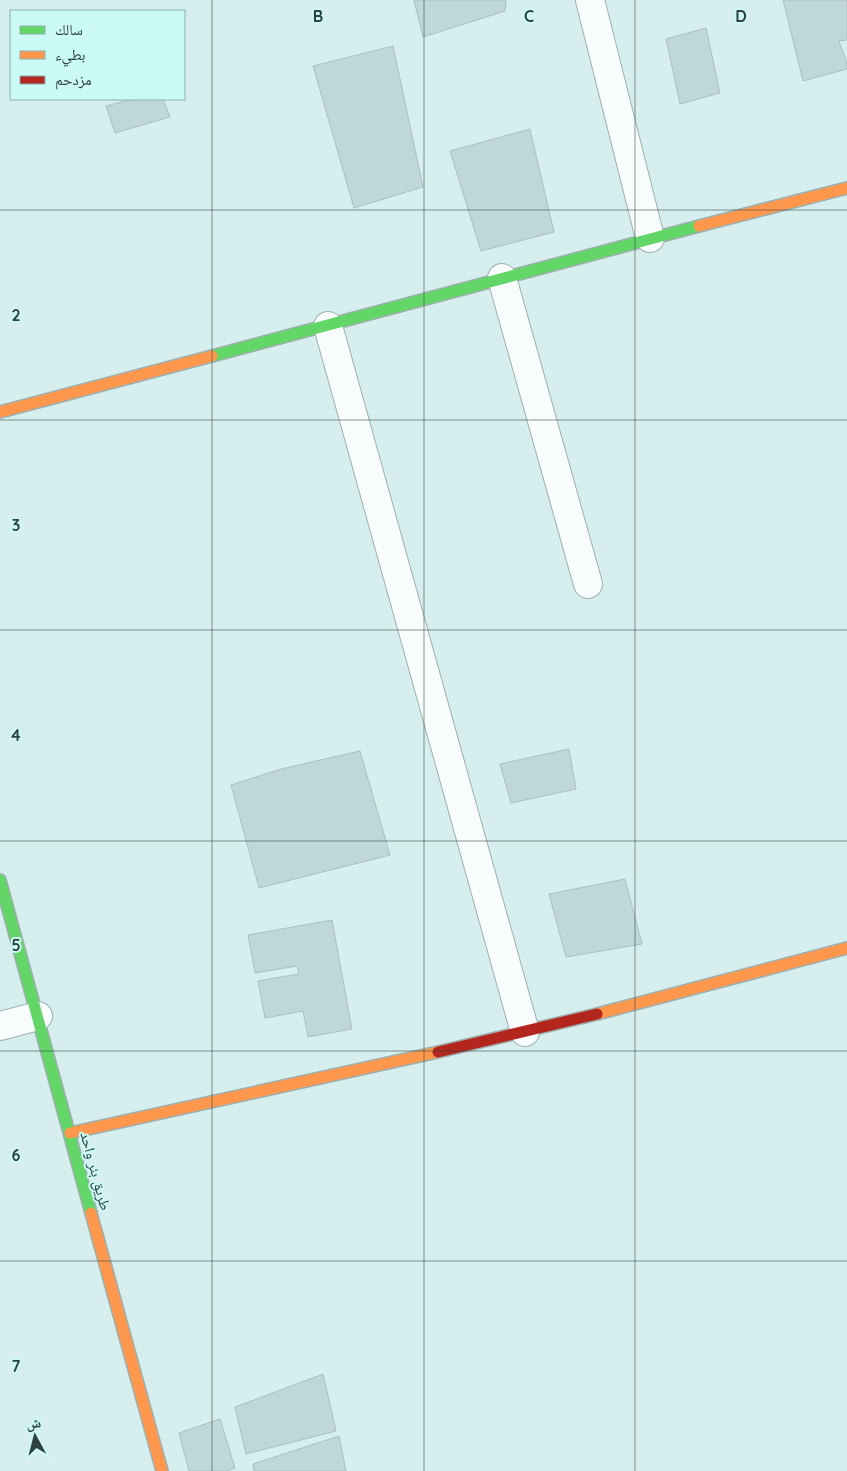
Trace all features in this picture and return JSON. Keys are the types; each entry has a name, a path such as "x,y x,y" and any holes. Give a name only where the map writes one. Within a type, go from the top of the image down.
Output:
{"street":[{"path":"590,0 650,238"},
{"path":"0,412 328,326 650,238 847,188"},
{"path":"502,278 588,584"},
{"path":"328,326 525,1032"},
{"name":"طريق بئر واحد","path":"0,880 162,1471"},
{"path":"70,1133 525,1032 685,993 847,948"},
{"path":"0,1026 38,1016"}],"building":[{"path":"414,0 506,0 505,11 423,37"},
{"path":"783,0 847,0 847,40 839,41 847,63 847,69 803,81"},
{"path":"706,28 720,93 680,104 666,39"},
{"path":"393,46 423,187 354,208 313,66"},
{"path":"129,100 163,100 170,117 115,133 106,106"},
{"path":"530,129 554,232 481,251 450,151"},
{"path":"569,749 576,789 511,803 500,764"},
{"path":"360,751 390,855 259,888 231,785 281,769"},
{"path":"625,879 642,944 566,957 549,894"},
{"path":"332,920 352,1029 308,1037 303,1011 265,1018 258,981 299,974 297,966 255,973 248,935"},
{"path":"323,1374 336,1431 246,1454 235,1407"},
{"path":"220,1419 235,1468 227,1471 189,1471 179,1433"},
{"path":"339,1436 346,1471 254,1471 253,1464"}],"traffic: fast":[{"path":"212,356 699,226"},
{"path":"0,880 91,1213"}],"traffic: slow":[{"path":"699,226 847,188"},
{"path":"0,412 212,356"},
{"path":"597,1014 847,948"},
{"path":"70,1133 438,1052"},
{"path":"91,1213 162,1471"}],"traffic: jam":[{"path":"438,1052 597,1014"}]}
